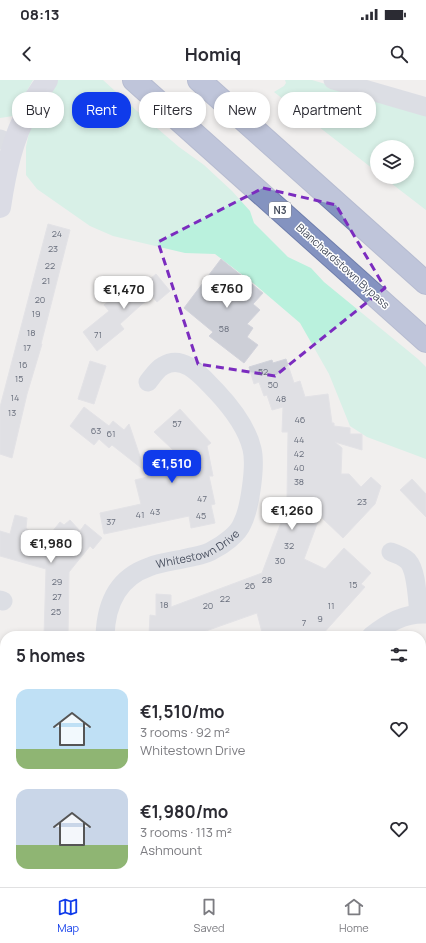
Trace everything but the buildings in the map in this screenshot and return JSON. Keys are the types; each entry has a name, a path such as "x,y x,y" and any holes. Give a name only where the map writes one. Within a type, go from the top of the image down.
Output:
{"highway":[{"name":"Blanchardstown Bypass","path":"134,80 426,341"},
{"path":"199,80 214,94"},
{"path":"252,128 426,283"},
{"path":"257,128 319,170 426,265"}],"street":[{"path":"0,207 5,176 7,142 20,126 47,80"},
{"path":"333,80 426,107"},
{"name":"Whitestown Drive","path":"106,631 108,612 112,600 119,588 129,578 149,566 212,552 230,539 242,525 249,502 253,474 252,450 242,425 224,400 198,373 184,364 173,363 163,366 148,382"},
{"path":"378,631 395,620 422,613 415,579 408,561 391,552"}],"highlighted area":[{"path":"263,188 336,205 385,288 275,376 198,364 158,242"}],"green space":[{"path":"0,80 33,80 26,92 12,92 12,116 0,118"},
{"path":"56,80 103,80 116,92 72,92 72,128 131,128 131,106 139,113 139,128 157,128 179,147 204,165 232,191 250,211 254,223 288,257 311,268 324,282 418,359 426,367 426,459 367,437 350,426 329,374 300,323 253,283 215,254 185,253 113,236 90,226 37,189 26,175 26,147 30,128 64,128 64,92 50,92"},
{"path":"285,80 312,80 352,92 278,92 278,95 274,92 286,83"},
{"path":"376,99 426,114 426,210 392,184 414,184 414,140 370,140 370,167 320,128 376,128"}]}
